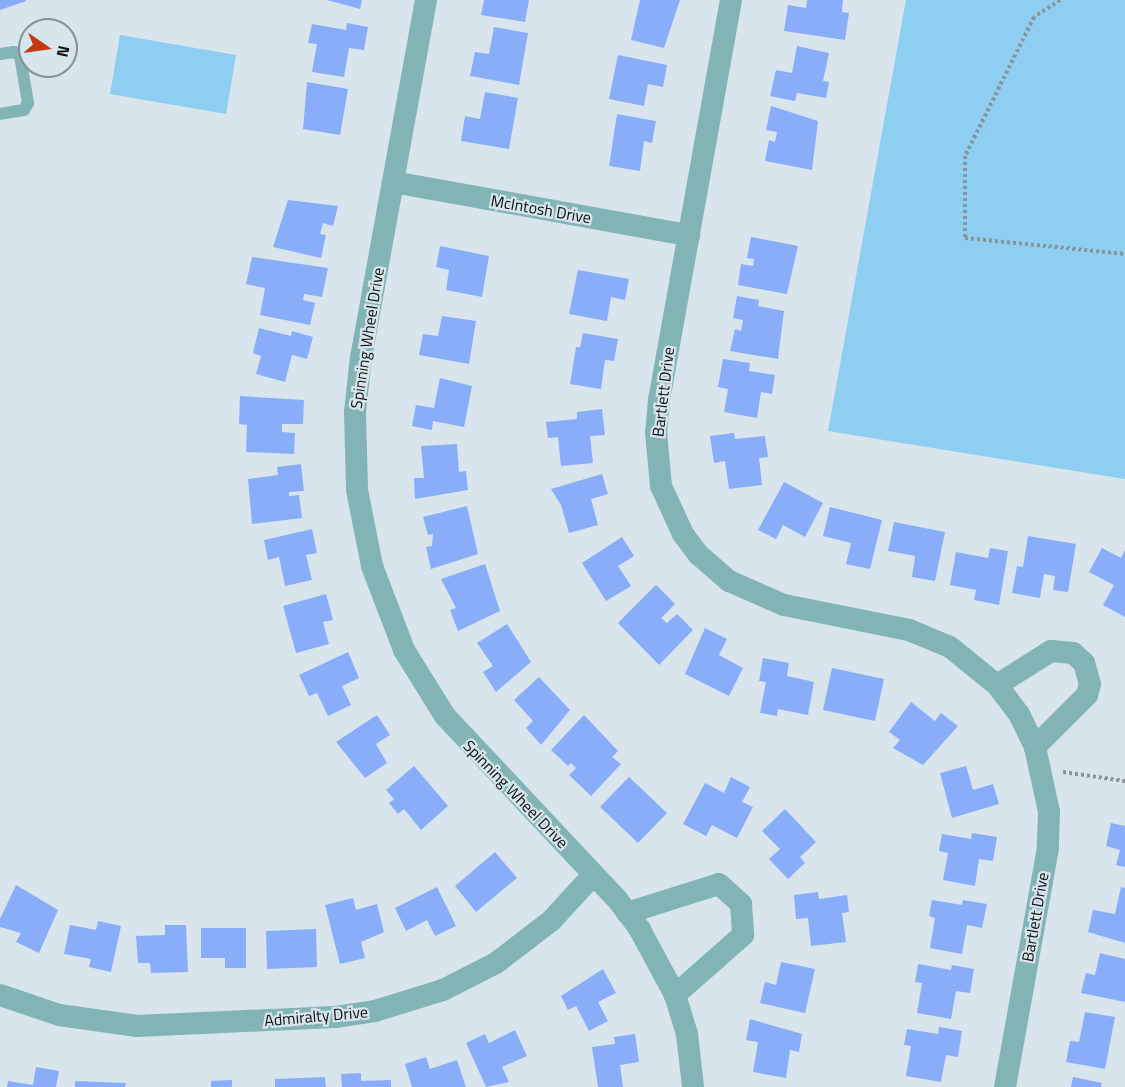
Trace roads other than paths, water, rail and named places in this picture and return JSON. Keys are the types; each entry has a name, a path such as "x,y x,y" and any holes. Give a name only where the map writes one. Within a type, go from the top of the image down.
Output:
{"street":[{"name":"Spinning Wheel Drive","path":"426,0 355,412 357,490 372,566 404,650 445,716 627,913 659,962 675,995 687,1034 693,1087"},
{"name":"Bartlett Drive","path":"731,0 656,432 661,486 683,534 714,569 753,594 784,605 909,630 950,647 997,685 1019,714 1035,747 1045,779 1049,812 1048,848 1005,1087"},
{"name":"McIntosh Drive","path":"393,182 689,236"},
{"path":"997,685 1051,651 1073,653 1084,663 1090,684 1087,695 1035,747"},
{"name":"Admiralty Drive","path":"0,994 59,1015 136,1026 336,1017 375,1011 442,990 496,963 551,921 593,875"},
{"path":"627,913 719,884 741,904 743,935 675,995"}],"lane":[{"path":"0,54 14,52 20,56 28,103 24,110 0,114"}]}
